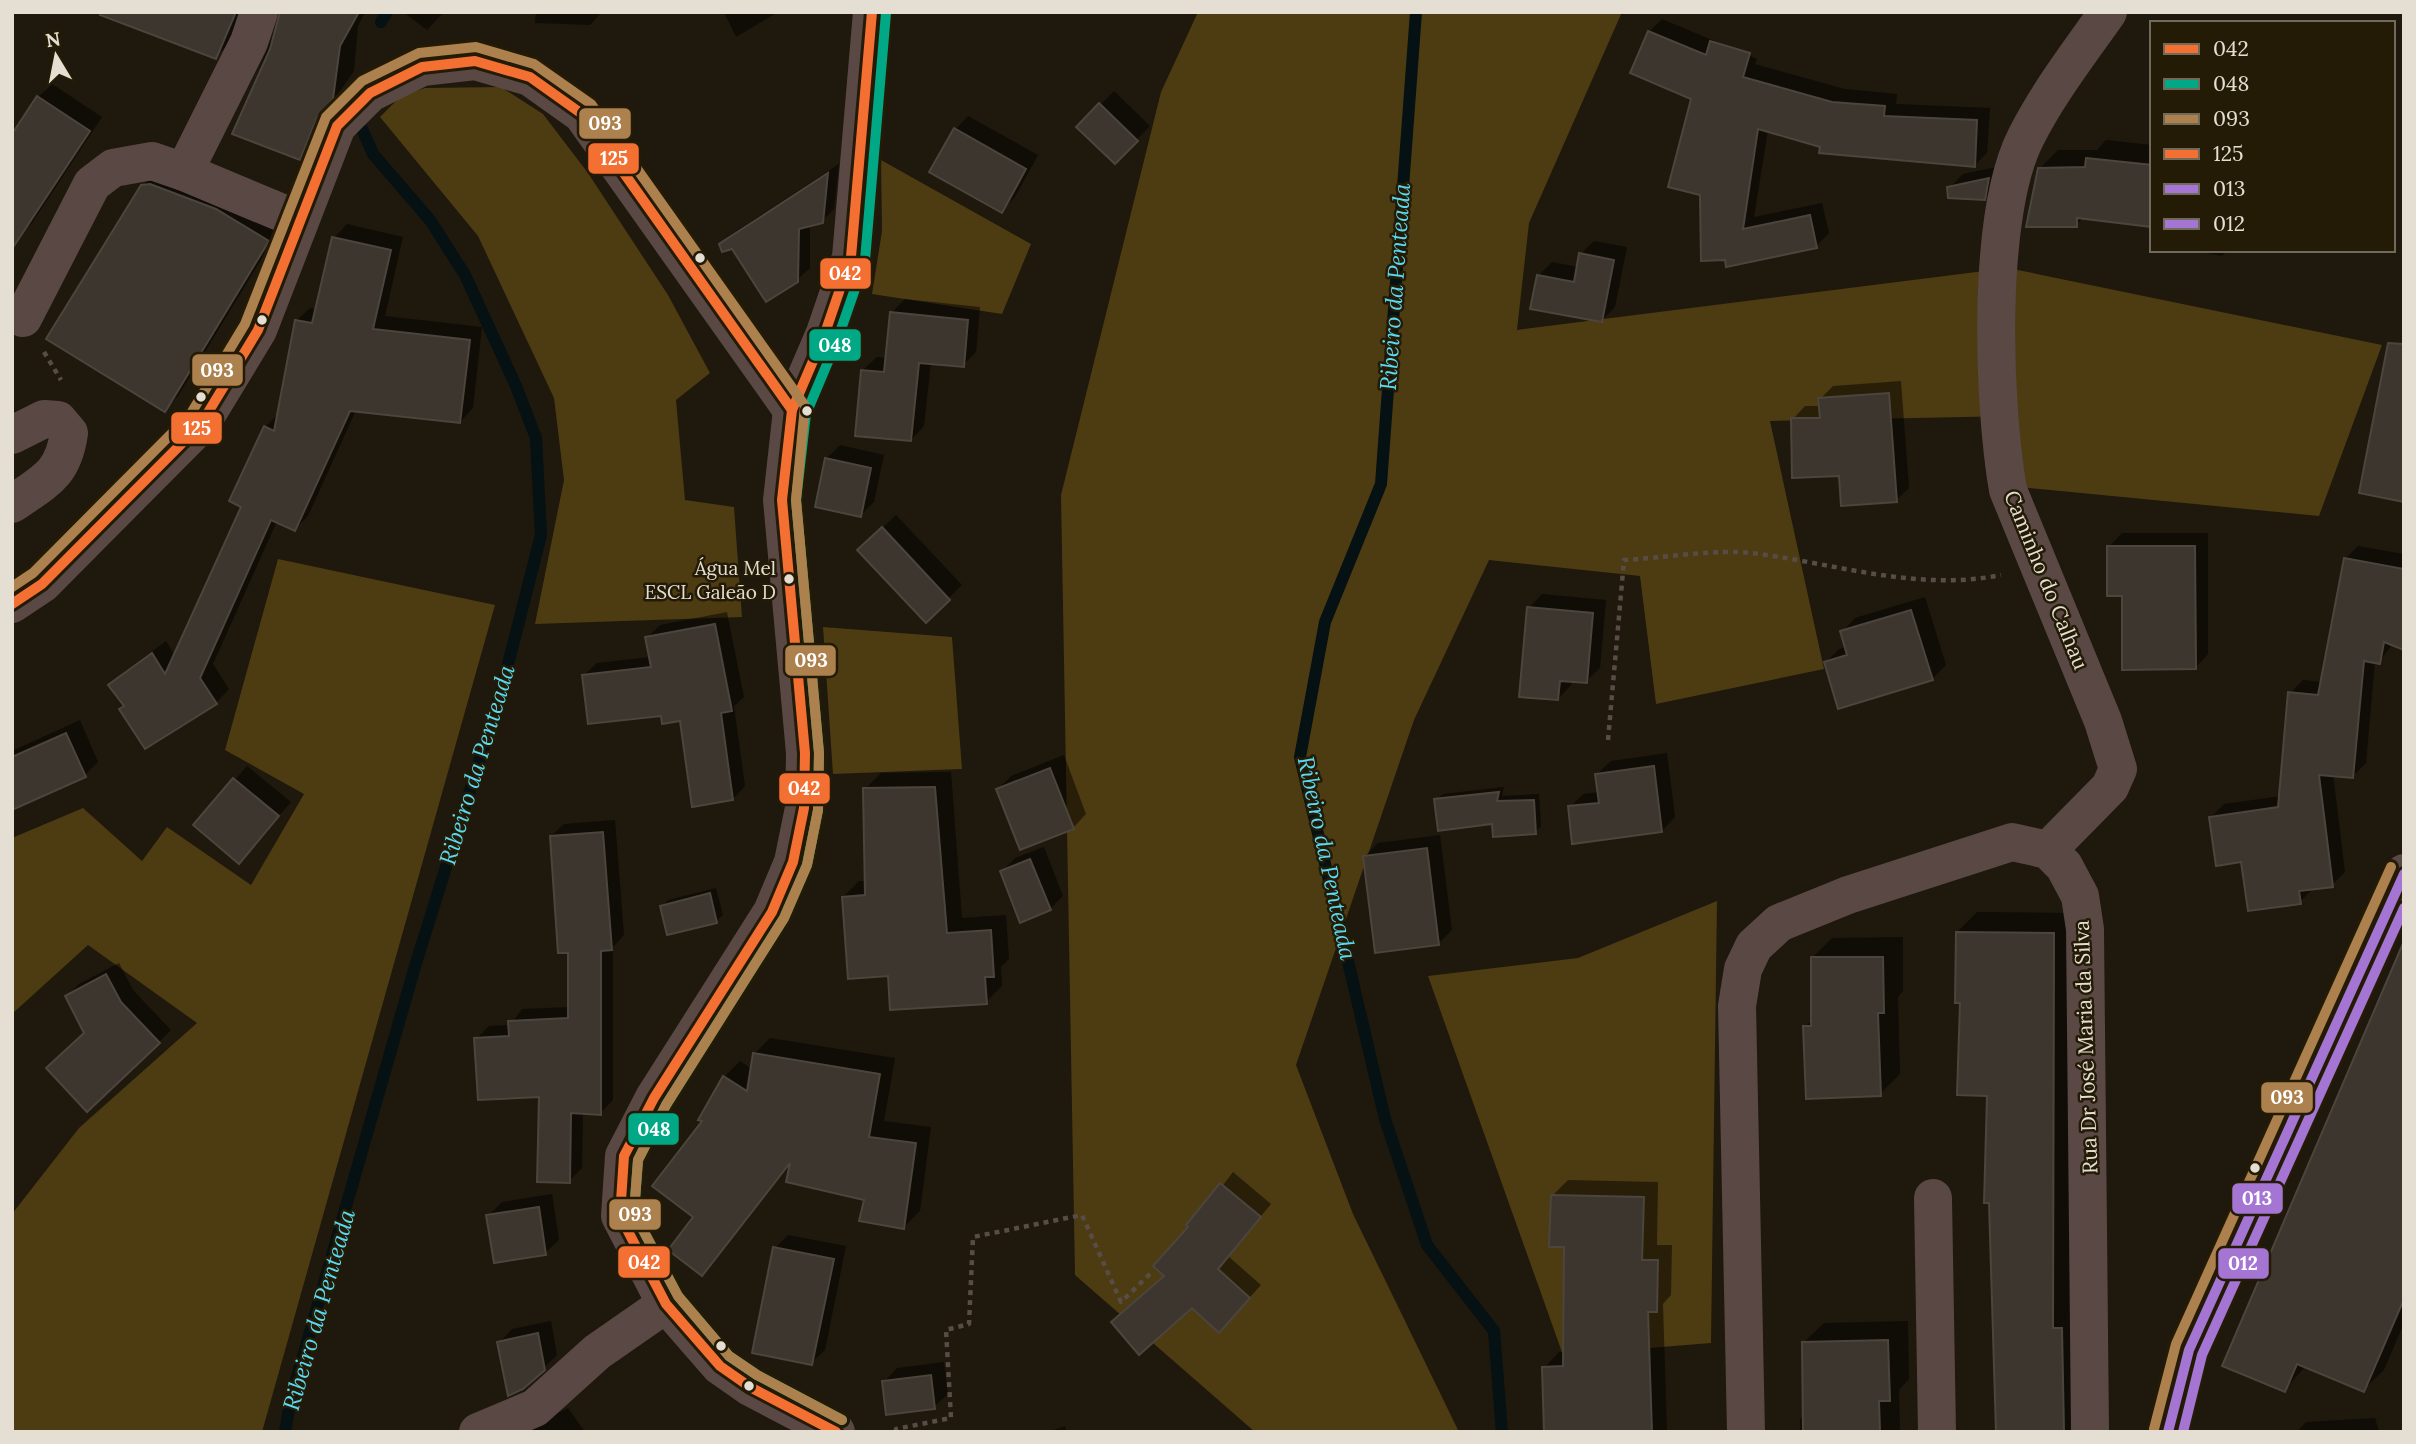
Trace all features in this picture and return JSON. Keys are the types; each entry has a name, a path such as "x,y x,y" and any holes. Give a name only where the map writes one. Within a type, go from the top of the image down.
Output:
{"street":[{"path":"184,172 249,42 259,12"},
{"path":"836,1432 750,1387 720,1366 666,1304 620,1216 624,1156 654,1098 772,912 793,862 804,808 805,753 782,500 792,410 825,333 851,257 872,12"},
{"name":"Caminho do Calhau","path":"2048,850 2110,787 2118,769 2103,721 2008,490 2002,454 1997,346 2001,237 2008,193 2026,137 2108,12"},
{"path":"12,604 42,584 201,424 258,330 337,125 370,93 422,67 475,61 530,77 582,114 792,410"},
{"path":"23,318 92,184 113,168 152,161 299,220"},
{"path":"12,435 44,419 58,421 69,433 67,449 57,473 12,504"},
{"path":"1746,1432 1737,1006 1743,968 1754,946 1779,923 1848,895 2012,842 2048,850"},
{"name":"Rua Dr José Maria da Silva","path":"2048,850 2074,881 2085,929 2090,1432"},
{"path":"2168,1432 2189,1350 2404,873"},
{"path":"1933,1198 1937,1432"},
{"path":"478,1432 535,1408 597,1352 666,1304"}],"path":[{"path":"1608,740 1624,560 1749,553 1882,575 1943,579 1991,577 2039,568"},
{"path":"896,1432 896,1429 951,1418 946,1330 969,1324 973,1237 1082,1215 1121,1302 1153,1271"}],"shaded area":[{"path":"1198,12 1622,12 1529,223 1517,330 2008,268 2382,345 2319,516 2018,487 2014,416 1770,421 1824,669 1656,704 1640,576 1489,560 1414,720 1296,1065 1353,1214 1459,1432 1255,1432 1075,1275 1061,495 1161,92"},
{"path":"501,87 543,114 588,173 668,295 710,373 676,400 685,500 734,507 742,617 535,624 564,480 554,398 478,236 380,117 401,96 425,88"},
{"path":"881,160 1031,244 1002,314 872,294 882,231"},
{"path":"278,559 495,605 262,1432 12,1432 12,1214 79,1128 197,1023 88,945 12,1014 12,838 83,808 142,861 167,827 251,885 304,794 225,750"},
{"path":"823,627 952,637 962,769 833,774"},
{"path":"1717,901 1711,1343 1563,1355 1428,976 1578,958"}],"building":[{"path":"101,12 236,12 216,59 100,15"},
{"path":"280,12 359,12 340,46 333,99 317,118 300,160 232,134 270,49"},
{"path":"1648,31 1706,55 1710,41 1750,53 1743,77 1832,102 1885,106 1884,116 1977,120 1975,167 1819,153 1820,147 1758,129 1743,229 1810,215 1817,248 1726,267 1725,260 1701,261 1700,195 1668,187 1691,99 1630,73"},
{"path":"37,96 90,131 12,249 12,134"},
{"path":"1099,103 1138,141 1115,164 1076,127"},
{"path":"954,128 1026,169 1002,213 929,172"},
{"path":"2086,158 2150,165 2150,227 2077,218 2077,227 2026,227 2038,168 2085,167"},
{"path":"828,173 823,223 799,229 798,282 766,302 732,249 722,252 719,244"},
{"path":"1989,178 1985,200 1948,198 1947,187"},
{"path":"150,184 216,209 269,241 165,412 46,339 141,185"},
{"path":"332,237 391,250 373,329 470,340 460,423 350,411 295,531 271,520 200,678 217,704 145,749 119,709 124,706 108,685 152,653 165,674 241,507 229,501 264,426 274,431 295,320 312,323"},
{"path":"1579,253 1614,260 1602,322 1530,309 1537,275 1574,282"},
{"path":"890,312 968,320 964,367 919,363 911,441 855,436 861,370 884,372"},
{"path":"2388,343 2404,344 2404,502 2359,493"},
{"path":"1889,393 1897,502 1841,506 1839,476 1792,478 1791,418 1820,418 1818,398"},
{"path":"825,458 871,468 861,517 815,507"},
{"path":"882,527 950,600 926,623 857,550"},
{"path":"2107,546 2195,546 2196,669 2122,670 2122,596 2107,596"},
{"path":"2344,558 2404,569 2404,650 2384,642 2380,664 2364,661 2353,778 2319,775 2333,887 2299,891 2301,904 2248,911 2241,862 2216,866 2209,817 2278,807 2288,692 2318,695"},
{"path":"1527,607 1593,613 1587,683 1560,681 1558,700 1519,697"},
{"path":"1911,610 1933,680 1838,709 1824,662 1847,655 1840,631"},
{"path":"715,624 732,711 721,713 733,800 692,807 680,721 662,724 661,716 588,724 582,675 651,667 645,637"},
{"path":"66,733 86,777 12,810 12,757"},
{"path":"1654,766 1662,832 1572,844 1568,806 1599,803 1595,774"},
{"path":"1050,768 1074,829 1020,850 996,789"},
{"path":"233,778 279,816 239,864 193,825"},
{"path":"935,787 947,933 991,930 994,977 985,977 987,1004 890,1010 888,976 848,979 842,897 865,895 863,788"},
{"path":"1499,792 1497,801 1534,800 1536,834 1493,837 1492,824 1438,831 1434,799"},
{"path":"603,832 612,950 601,951 601,1115 571,1113 570,1183 537,1182 539,1097 478,1100 474,1038 509,1036 508,1021 568,1018 568,953 558,953 550,836"},
{"path":"1427,848 1439,945 1375,953 1363,856"},
{"path":"1030,859 1051,910 1020,923 1000,871"},
{"path":"710,893 717,923 667,935 660,906"},
{"path":"1956,932 2054,933 2053,1328 2062,1328 2064,1432 1996,1432 1989,1203 1984,1203 1987,1096 1957,1095 1960,1003 1955,1003"},
{"path":"2404,941 2404,1299 2364,1392 2297,1364 2285,1392 2222,1366"},
{"path":"1811,957 1883,957 1884,1013 1878,1013 1881,1096 1806,1099 1803,1026 1811,1026"},
{"path":"106,974 121,1002 160,1043 87,1112 46,1068 84,1033 65,996"},
{"path":"753,1053 880,1074 869,1137 916,1143 904,1229 859,1221 864,1200 786,1182 790,1163 702,1276 668,1250 693,1217 652,1186 702,1121 698,1120 723,1076 747,1091"},
{"path":"1220,1183 1261,1217 1218,1269 1250,1298 1219,1333 1192,1308 1139,1355 1111,1322 1164,1276 1153,1266 1188,1227 1186,1225"},
{"path":"1551,1195 1644,1197 1642,1260 1658,1260 1657,1312 1648,1312 1652,1432 1544,1432 1542,1367 1563,1366 1564,1247 1549,1247"},
{"path":"539,1207 546,1255 494,1263 486,1215"},
{"path":"773,1247 834,1259 812,1365 752,1353"},
{"path":"538,1333 545,1370 523,1389 508,1396 497,1342"},
{"path":"1888,1340 1890,1401 1879,1401 1880,1432 1803,1432 1802,1342"},
{"path":"931,1375 935,1409 886,1415 882,1381"}],"waterway":[{"name":"Ribeiro da Penteada","path":"381,22 387,12"},
{"name":"Ribeiro da Penteada","path":"1416,12 1381,484 1325,622 1300,757 1385,1119 1427,1245 1494,1331 1502,1432"},
{"name":"Ribeiro da Penteada","path":"285,1432 291,1398 416,963 502,688 541,535 536,438 516,386 465,275 430,220 373,154 362,129"}],"transit line":[{"name":"042","path":"836,1432 750,1387 720,1366 666,1304 620,1216 624,1156 654,1098 772,912 793,862 804,808 805,753 782,500 792,410 825,333 851,257 872,12"},
{"name":"048","path":"842,1420 757,1375 729,1356 678,1296 634,1213 638,1160 666,1105 784,918 807,865 818,810 819,753 796,500 806,414 838,338 865,260 886,13"},
{"name":"093","path":"12,587 33,573 190,415 245,324 326,117 362,81 419,53 476,47 534,64 591,104 805,406 796,500 819,753 818,810 807,865 784,918 666,1105 638,1160 634,1213 678,1296 729,1356 757,1375 842,1420"},
{"name":"125","path":"12,604 42,584 201,424 258,330 337,126 370,93 422,67 475,61 530,77 582,114 792,410"},
{"name":"093","path":"2154,1429 2176,1344 2391,867"},
{"name":"013","path":"2168,1432 2189,1350 2404,874"},
{"name":"012","path":"2183,1432 2202,1355 2404,908"}],"place":[{"name":"Água Mel ESCL Galeão D","path":"789,579"}]}
